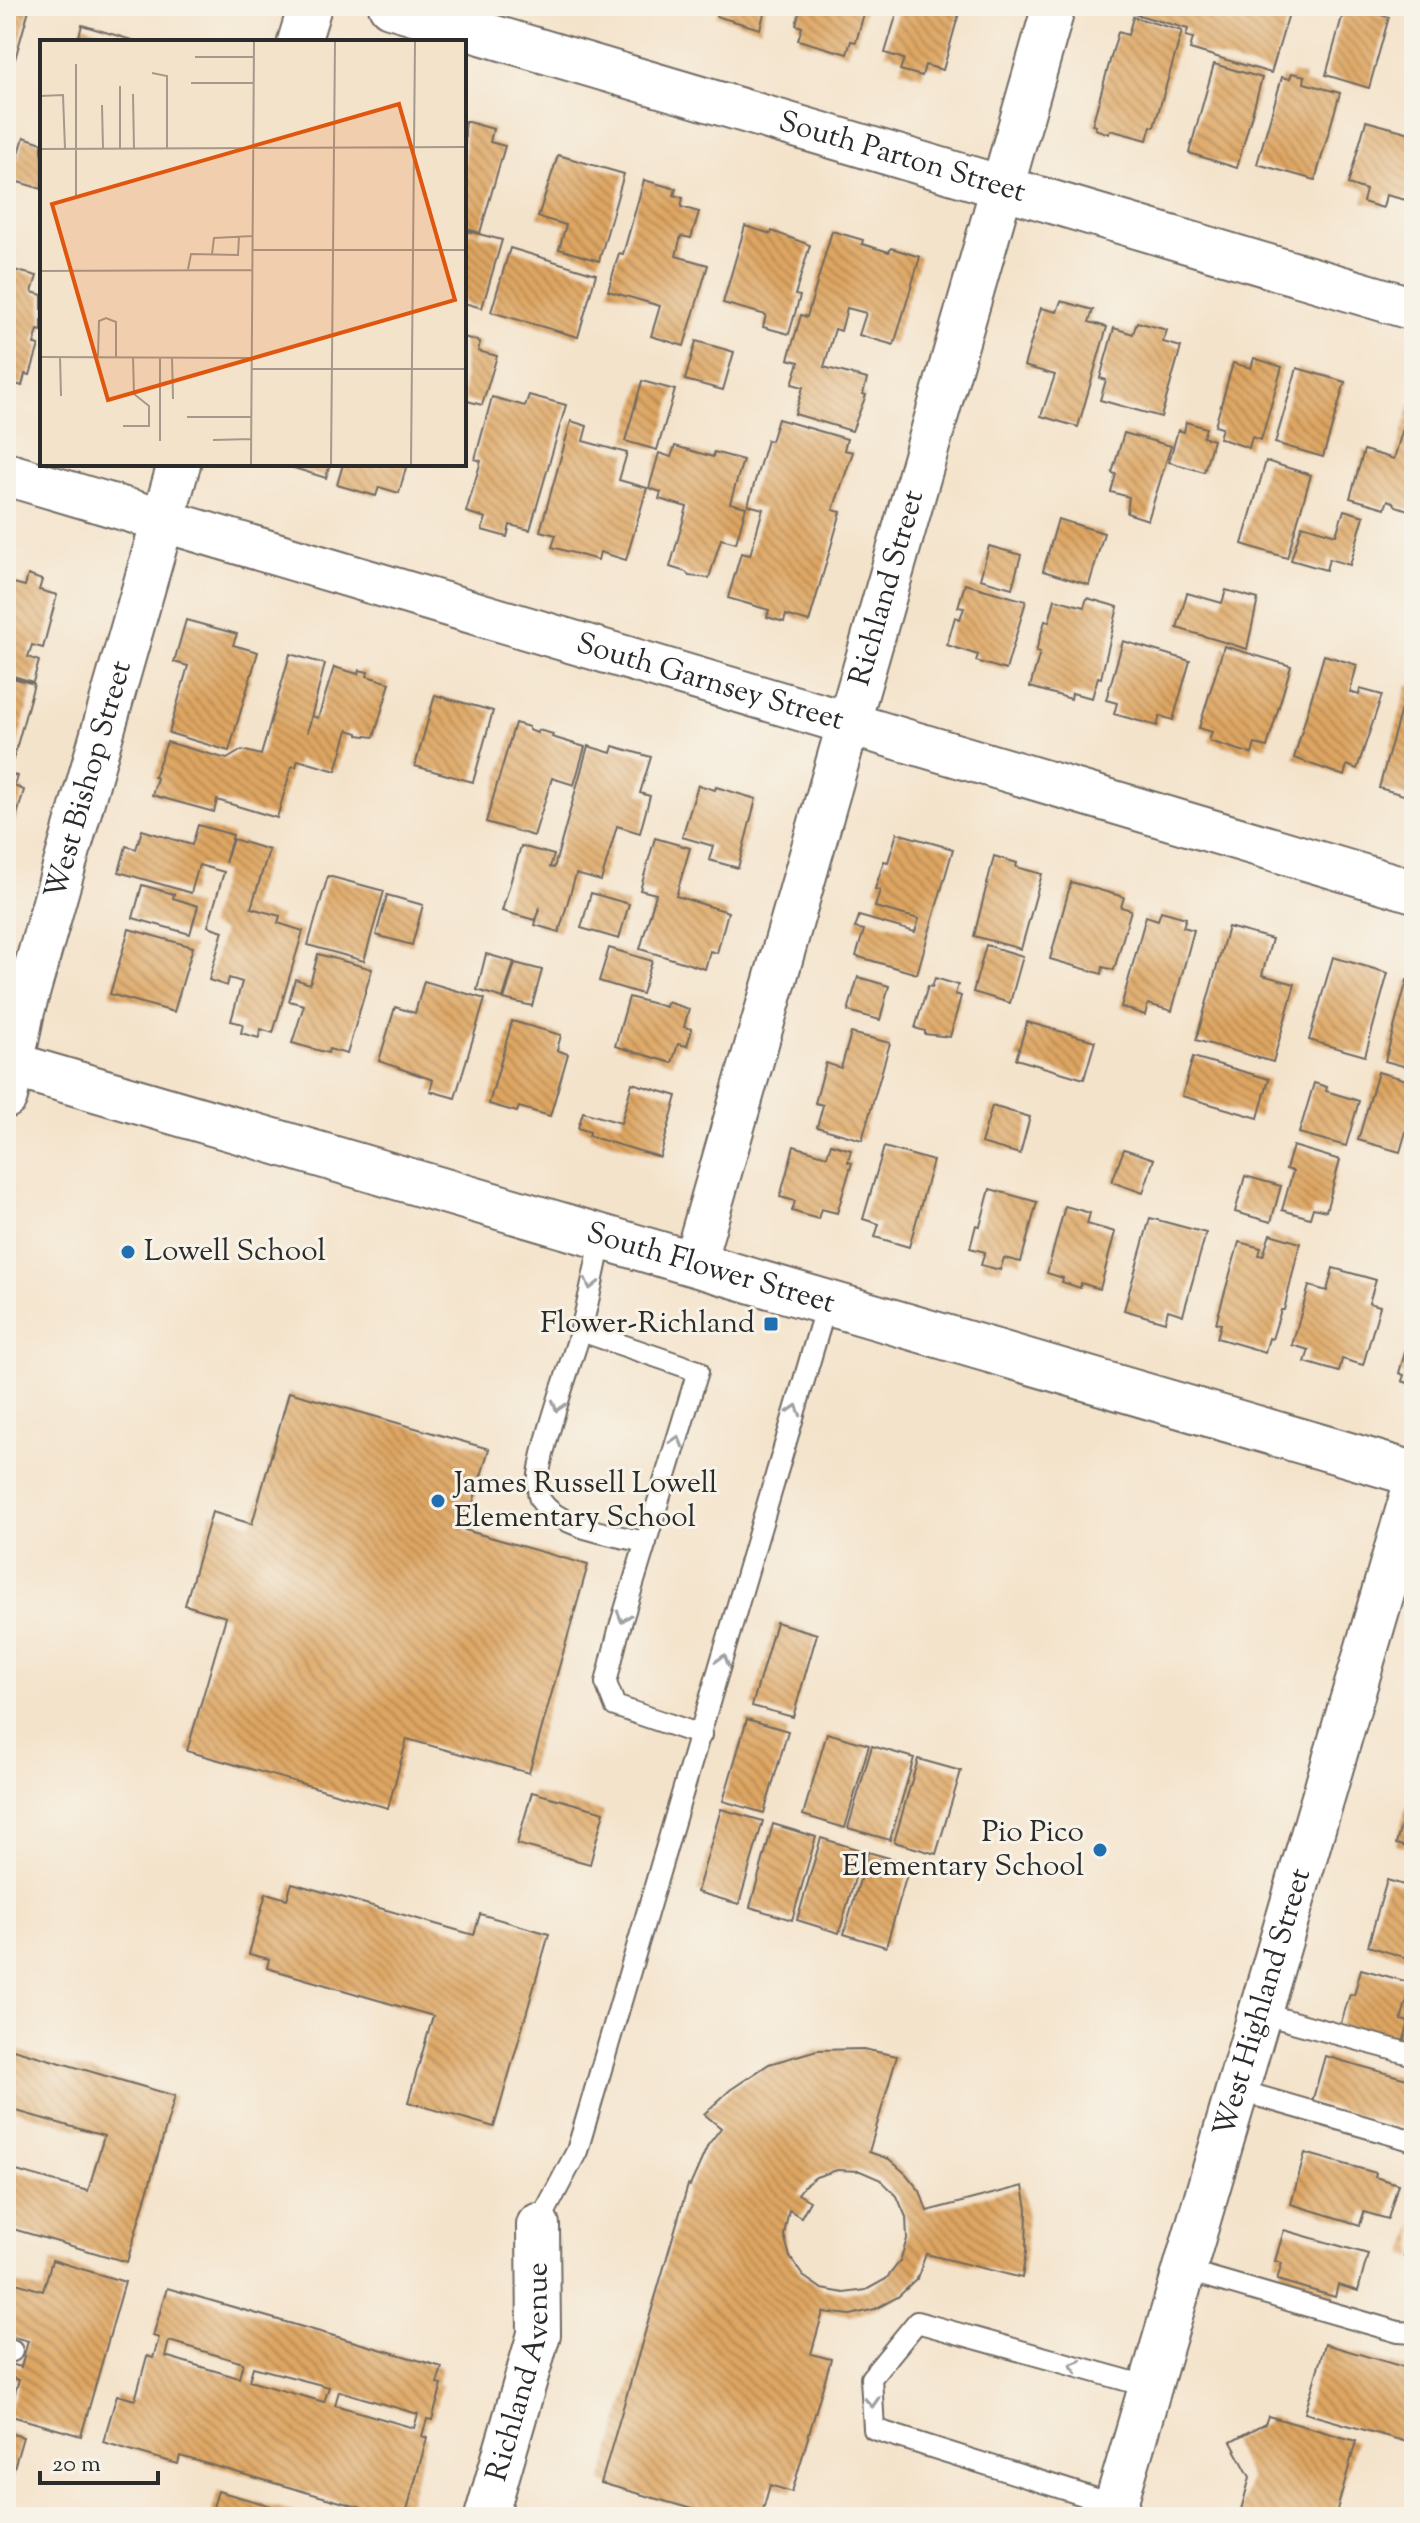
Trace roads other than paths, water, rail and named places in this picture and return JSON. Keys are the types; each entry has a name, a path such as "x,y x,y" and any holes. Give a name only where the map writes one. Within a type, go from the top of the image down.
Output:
{"street":[{"path":"300,40 310,6"},
{"name":"South Parton Street","path":"390,6 1414,309"},
{"name":"Richland Street","path":"694,1263 1054,6"},
{"name":"West Bishop Street","path":"8,1075 23,1011 178,466"},
{"name":"South Garnsey Street","path":"6,474 1414,891"},
{"name":"South Flower Street","path":"8,1075 602,1236 1414,1474"},
{"name":"West Highland Street","path":"1114,2511 1414,1487"},
{"name":"Richland Avenue","path":"486,2517 539,2334 538,2225"}],"lane":[{"path":"602,1236 581,1331 544,1448 537,1480 538,1498 553,1514 598,1533 646,1542"},
{"path":"538,2225 577,2151 827,1302"},
{"path":"581,1331 698,1371 606,1683 615,1706 701,1735"},
{"path":"1260,2013 1414,2055"},
{"path":"1237,2090 1414,2141"},
{"path":"1184,2270 1398,2332 1414,2333"},
{"path":"1114,2511 874,2429 871,2378 917,2322 1150,2387"}],"place":[{"name":"Lowell School","path":"128,1252"},
{"name":"Flower-Richland","path":"771,1324"},
{"name":"James Russell Lowell Elementary School","path":"438,1501"},
{"name":"Pio Pico Elementary School","path":"1100,1850"}]}
